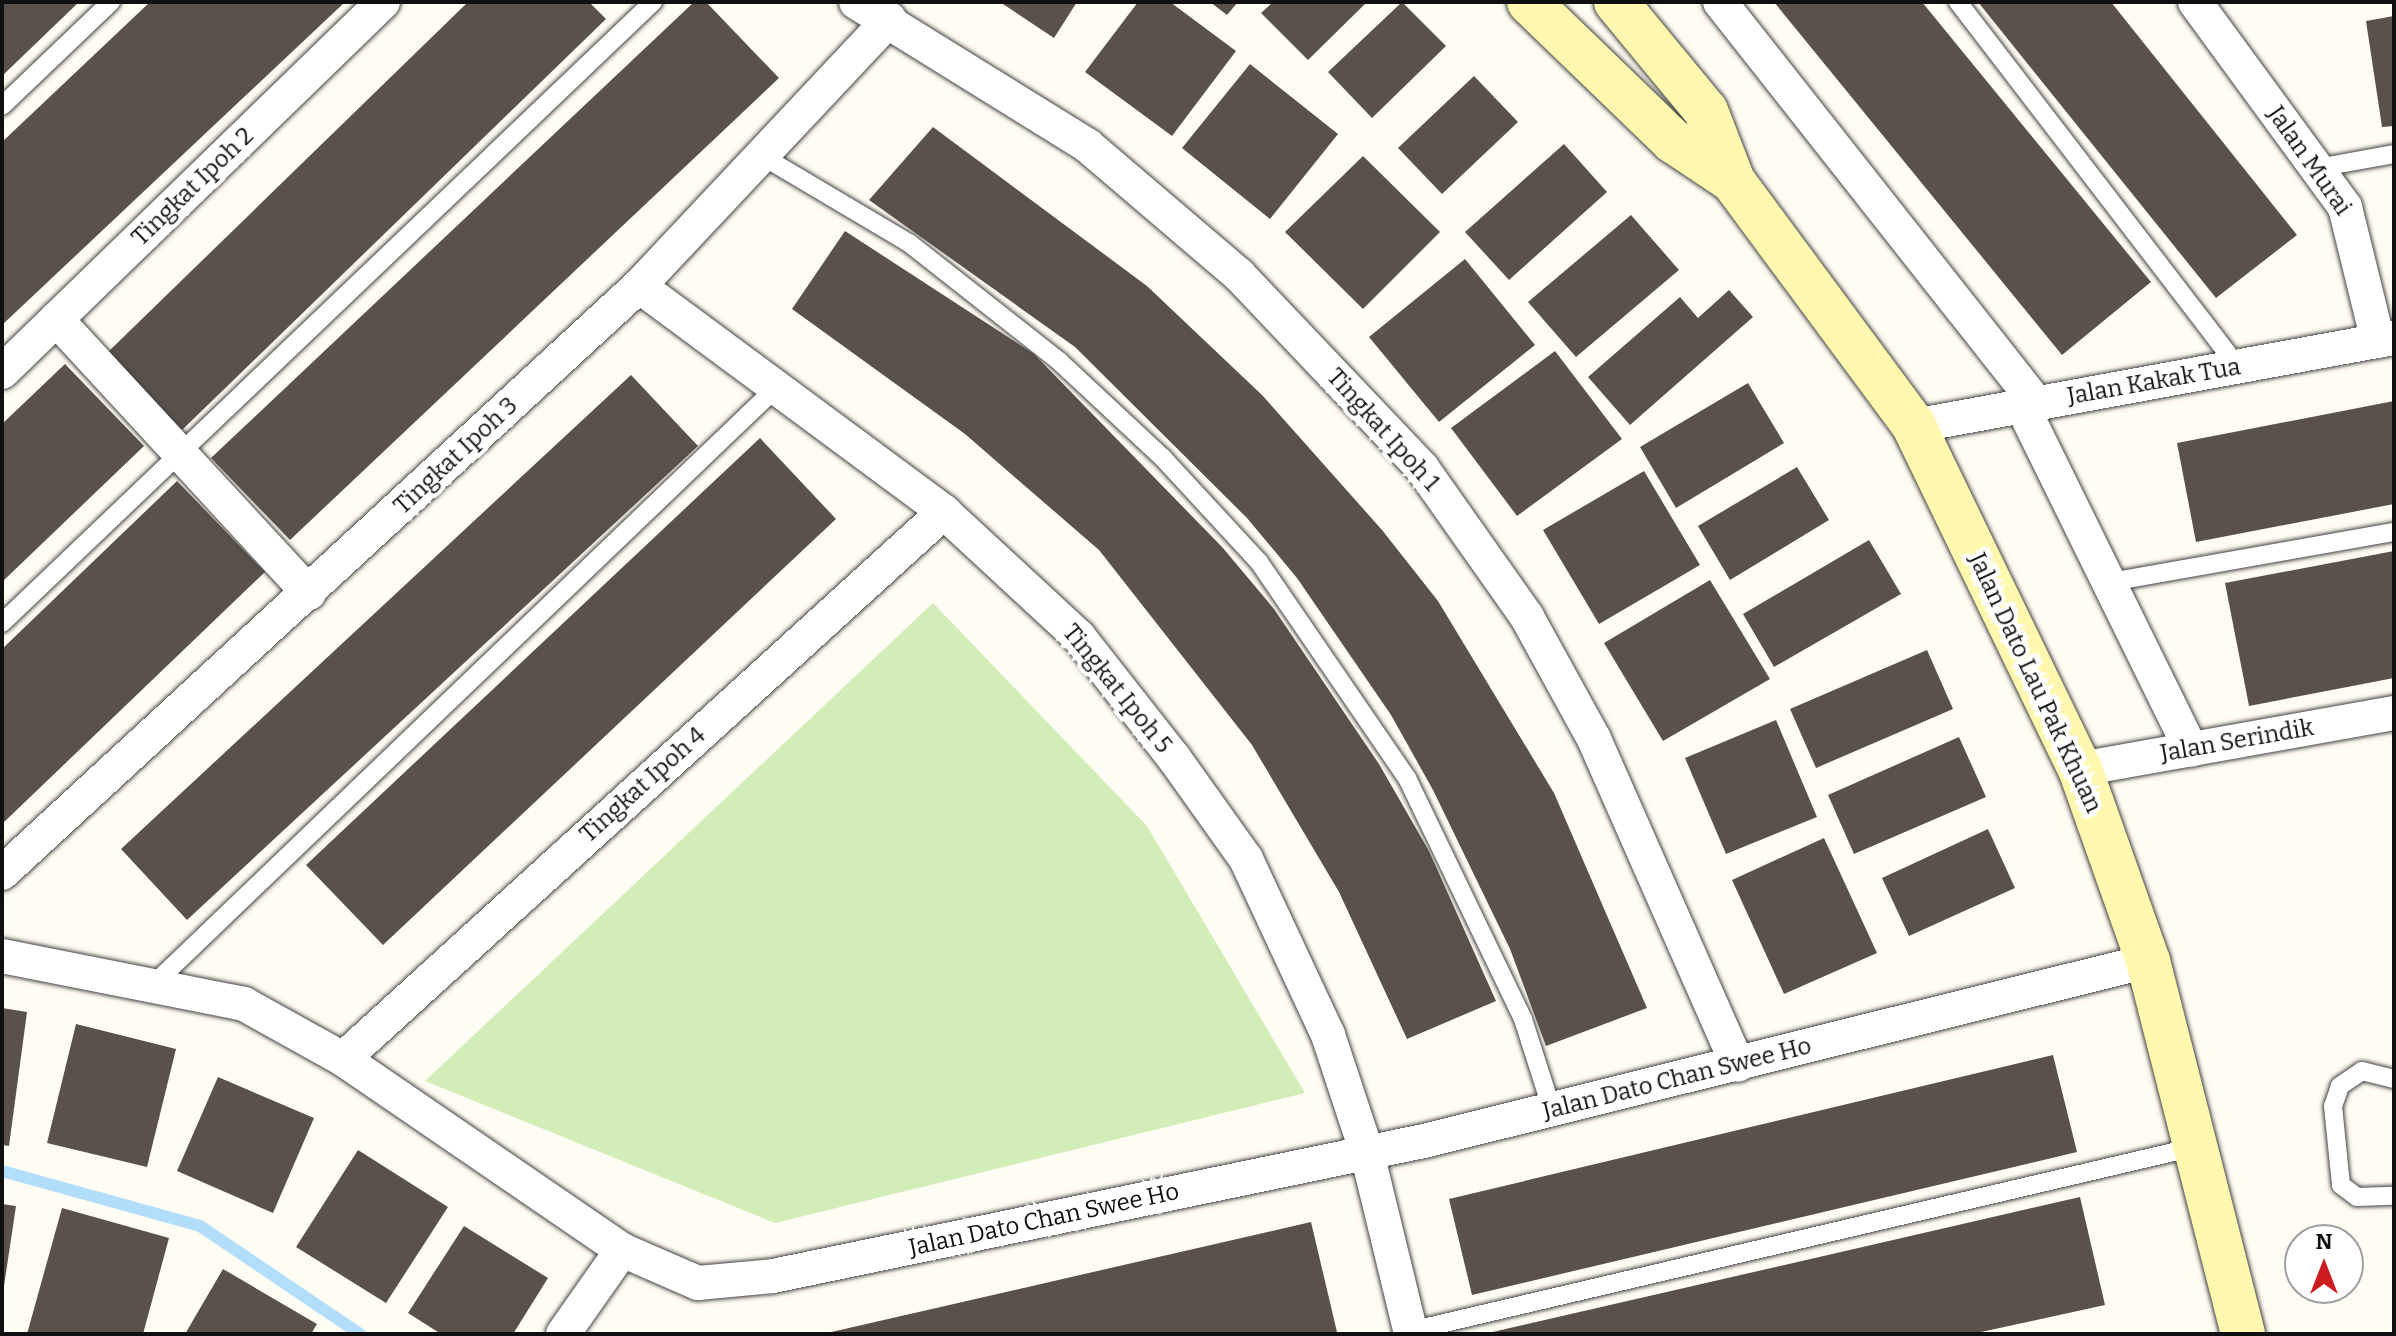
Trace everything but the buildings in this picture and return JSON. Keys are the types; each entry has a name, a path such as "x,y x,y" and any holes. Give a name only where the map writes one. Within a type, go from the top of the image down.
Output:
{"main road":[{"name":"Jalan Dato Lau Pak Khuan","path":"1529,2 1673,141 1733,181"},
{"path":"1573,2 1601,41 1629,100"},
{"name":"Jalan Dato Lau Pak Khuan","path":"1616,2 1706,111 1733,181 1914,426 2080,769 2148,961 2243,1334"}],"street":[{"name":"Tingkat Ipoh 2","path":"2,372 383,2"},
{"name":"Tingkat Ipoh 1","path":"856,2 890,19 1100,156 1239,275 1422,468 1527,617 1594,739 1738,1065"},
{"path":"1720,2 2029,405 2191,750"},
{"name":"Jalan Murai","path":"2195,2 2317,168 2351,220 2386,339"},
{"name":"Tingkat Ipoh 3","path":"2,873 639,286 764,157 890,19"},
{"name":"Tingkat Ipoh 5","path":"639,286 779,385 944,512 1079,637 1246,859 1328,1035 1367,1153 1406,1333"},
{"path":"56,319 309,593"},
{"name":"Jalan Kakak Tua","path":"1914,426 2386,339"},
{"name":"Tingkat Ipoh 4","path":"343,1059 944,512"},
{"name":"Jalan Serindik","path":"2080,769 2394,713"},
{"name":"Jalan Dato Chan Swee Ho","path":"2,956 156,982 244,1004 343,1059 622,1250 698,1283 773,1276 1367,1153 1738,1065 2148,961"},
{"path":"563,1334 622,1250"}],"lane":[{"path":"2,106 111,2"},
{"path":"2,623 183,455 653,2"},
{"path":"1958,2 2238,367"},
{"path":"2317,168 2394,154"},
{"path":"764,157 909,243 1059,361 1162,457 1259,562 1407,778 1523,1019 1552,1110"},
{"path":"156,982 779,385"},
{"path":"2110,582 2394,532"},
{"path":"2391,1072 2362,1071 2340,1086 2333,1106 2341,1185 2357,1197 2394,1196"},
{"path":"1406,1333 2195,1146"}],"green space":[{"path":"933,603 1147,826 1305,1093 775,1223 425,1081"}],"waterway":[{"path":"2,1171 200,1226 360,1334"}]}
